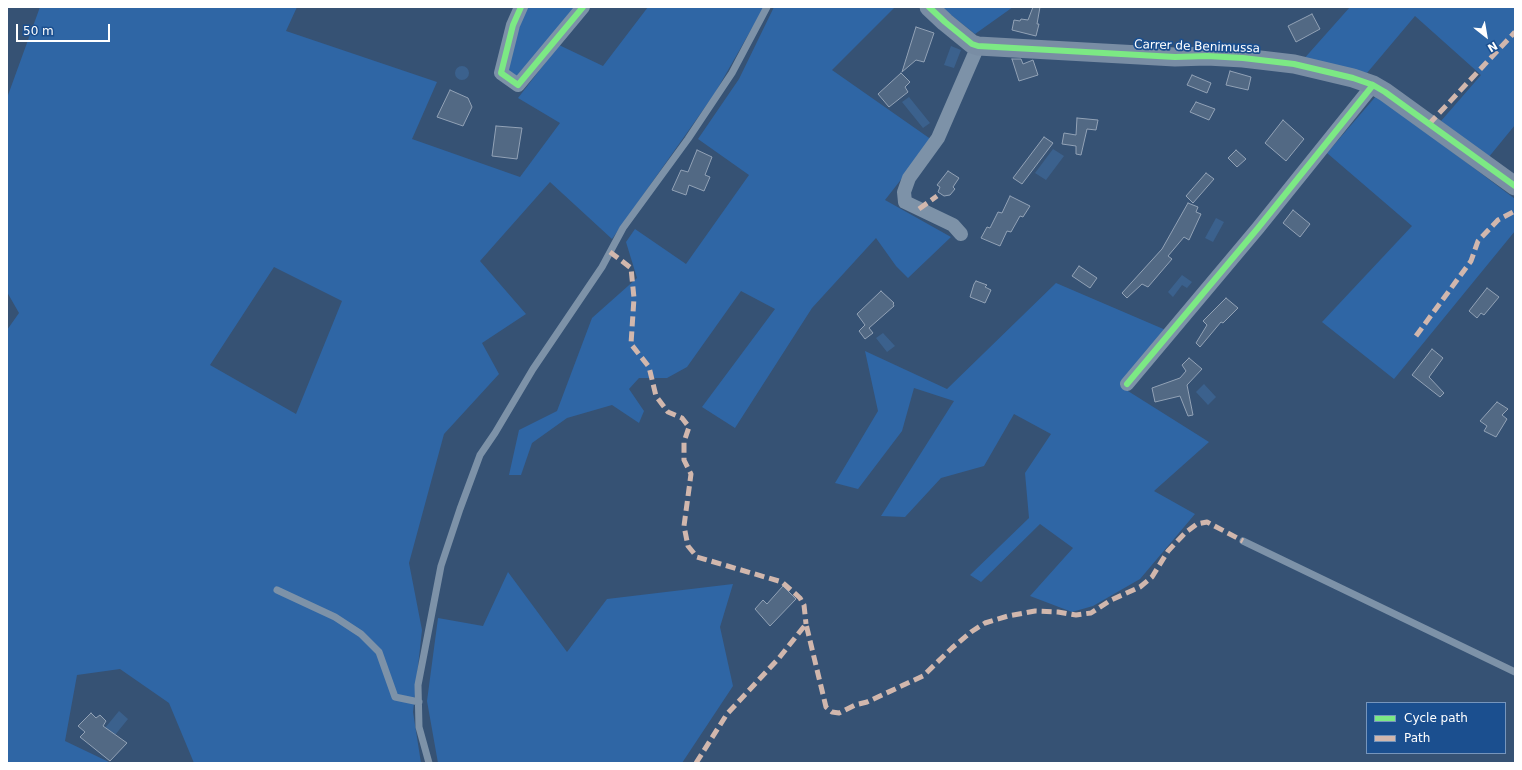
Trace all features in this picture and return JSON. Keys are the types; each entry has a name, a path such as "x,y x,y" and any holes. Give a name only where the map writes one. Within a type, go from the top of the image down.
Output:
{"street":[{"path":"521,7 513,25 501,73 518,85 583,7"},
{"name":"Carrer de Benimussa","path":"929,7 972,44 978,46 1175,57 1207,56 1243,58 1294,64 1353,78 1373,85 1385,92 1515,186"},
{"path":"961,234 953,225 905,202 904,192 909,178 938,138 978,46"},
{"path":"1126,384 1253,234 1373,85"}],"lane":[{"path":"429,763 419,727 418,685 441,566 480,455 495,433 533,369 602,267 623,228 688,139 732,73 767,7"},
{"path":"1243,541 1515,672"},
{"path":"277,590 335,617 361,634 379,652 395,697 419,702"}],"shaded area":[{"path":"40,7 297,7 286,31 437,82 412,139 520,177 560,123 518,98 559,45 603,66 648,7 764,7 715,93 612,239 550,182 480,261 526,314 482,343 499,374 444,434 409,563 422,630 413,712 421,763 194,763 169,703 120,669 77,675 65,741 111,763 7,763 7,330 19,313 7,292 7,98","holes":["274,267 342,301 296,414 210,365"]},
{"path":"527,7 575,7 517,79 503,70"},
{"path":"774,7 895,7 832,70 932,140 885,200 951,237 908,278 896,266 876,238 812,308 735,428 702,407 775,309 741,291 687,367 667,378 639,378 629,389 644,411 639,423 612,405 567,418 532,443 521,475 509,475 519,430 557,411 592,318 637,278 626,242 635,229 686,264 749,175 698,139 739,79"},
{"path":"941,7 1013,7 975,34"},
{"path":"1350,7 1515,7 1515,125 1488,158 1441,121 1481,75 1415,16 1367,73 1302,61"},
{"path":"951,46 961,50 954,68 944,65"},
{"path":"459,66 465,66 469,70 469,76 465,80 459,80 455,76 455,70"},
{"path":"1377,95 1515,199 1515,231 1394,379 1322,322 1412,226 1327,153"},
{"path":"909,97 930,123 923,128 902,102"},
{"path":"1053,149 1064,156 1046,180 1035,173"},
{"path":"1216,218 1224,222 1213,242 1205,238"},
{"path":"1182,275 1192,282 1187,288 1182,285 1173,297 1168,292"},
{"path":"1056,283 1168,331 1120,386 1209,442 1154,491 1195,514 1140,579 1093,606 1072,612 1030,596 1073,548 1040,524 981,582 970,575 1029,518 1025,473 1051,434 1014,414 984,466 941,478 905,517 881,516 954,401 914,388 902,431 858,489 835,483 878,411 865,351 947,389"},
{"path":"883,333 895,346 887,352 876,338"},
{"path":"1204,384 1216,397 1208,405 1196,392"},
{"path":"508,572 567,652 607,599 733,584 720,627 733,686 682,763 438,763 427,701 438,618 483,626"},
{"path":"119,711 128,719 115,735 105,728"}],"building":[{"path":"1033,7 1040,7 1037,24 1039,24 1036,36 1012,30 1014,20 1028,20"},
{"path":"1312,14 1320,29 1296,42 1288,26"},
{"path":"916,27 934,33 924,62 916,60 902,72"},
{"path":"1012,59 1021,59 1023,64 1033,60 1038,75 1019,81"},
{"path":"1230,71 1251,77 1248,90 1226,85"},
{"path":"901,73 910,82 905,87 908,92 889,107 878,94"},
{"path":"1192,75 1211,83 1207,93 1187,85"},
{"path":"450,90 468,98 472,107 463,126 437,117"},
{"path":"1196,102 1215,109 1209,120 1190,112"},
{"path":"1077,118 1098,120 1096,130 1087,129 1081,155 1076,154 1076,146 1062,144 1064,133 1076,135"},
{"path":"1283,120 1304,139 1286,161 1265,143"},
{"path":"496,126 522,128 517,159 492,156"},
{"path":"1044,137 1053,143 1022,184 1013,178"},
{"path":"697,150 712,157 705,175 710,177 704,191 689,185 686,195 672,190 681,170 688,172"},
{"path":"1236,150 1246,159 1237,167 1228,158"},
{"path":"948,171 959,178 953,187 955,189 950,195 944,196 938,192 940,187 937,185"},
{"path":"1206,173 1214,179 1193,203 1186,196"},
{"path":"1010,196 1030,206 1023,217 1020,216 1011,232 1007,231 1000,246 981,238 987,227 990,228 998,212 1002,213"},
{"path":"1188,203 1198,207 1196,212 1201,214 1189,240 1184,237 1168,256 1172,259 1148,287 1142,284 1127,298 1122,293 1162,249"},
{"path":"1293,210 1310,224 1300,237 1283,223"},
{"path":"1079,266 1097,278 1090,288 1072,276"},
{"path":"976,281 987,285 985,287 991,290 985,303 970,297"},
{"path":"1487,288 1499,297 1484,315 1481,313 1477,318 1469,311"},
{"path":"881,291 894,303 894,306 869,328 873,333 865,339 859,331 865,325 857,314"},
{"path":"1226,298 1238,308 1223,323 1221,322 1200,347 1196,343 1207,325 1203,321"},
{"path":"1432,349 1443,358 1429,377 1444,393 1440,397 1412,375"},
{"path":"1189,358 1202,369 1187,385 1193,415 1188,416 1180,396 1155,402 1152,388 1180,378 1186,371 1182,365"},
{"path":"1497,402 1508,409 1502,415 1507,419 1496,437 1484,431 1487,426 1480,421"},
{"path":"783,586 796,599 770,626 755,609 763,600 767,604"},
{"path":"91,713 96,718 100,715 106,721 103,726 127,743 110,761 80,737 85,732 78,726"}],"marked path":[{"path":"1429,124 1515,32"},
{"path":"919,209 937,196"},
{"path":"1416,336 1471,261 1478,241 1498,220 1515,211"},
{"path":"610,252 631,268 634,298 631,344 649,367 656,396 668,412 682,418 689,427 684,442 684,460 691,474 684,526 688,546 697,557 782,582 800,598 804,605 806,624"},
{"path":"696,763 727,714 779,658 806,624 826,707 832,712 839,713 855,705 867,702 923,676 952,648 971,632 985,623 1008,616 1035,611 1058,612 1076,615 1091,613 1111,600 1140,587 1152,577 1168,551 1185,533 1197,524 1207,522 1243,541"}],"cycle path":[{"path":"521,7 513,25 501,73 518,85 583,7"},
{"path":"929,7 972,44 978,46 1175,57 1207,56 1243,58 1294,64 1353,78 1373,85 1385,92 1515,186"},
{"path":"1127,384 1258,228 1373,85"}]}
